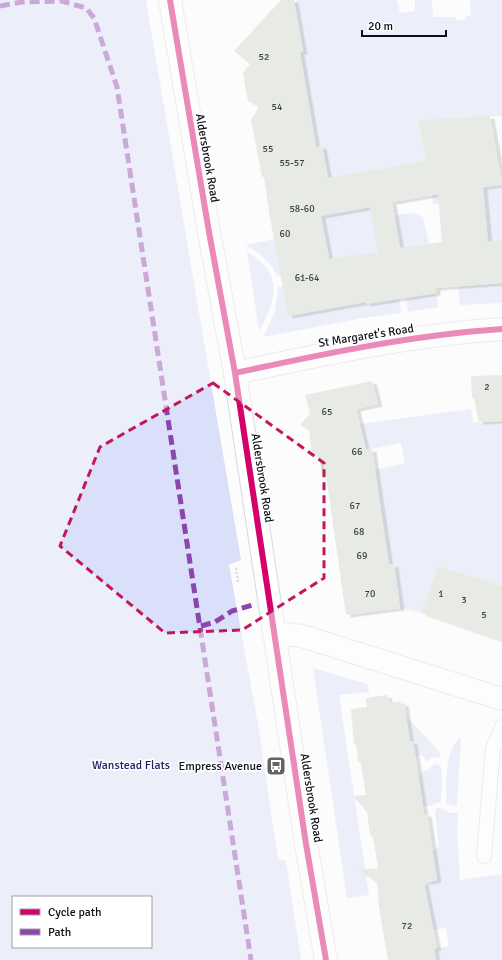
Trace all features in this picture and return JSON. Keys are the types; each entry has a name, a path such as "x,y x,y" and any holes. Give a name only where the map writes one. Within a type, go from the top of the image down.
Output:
{"main road":[{"name":"Aldersbrook Road","path":"170,0 209,232 235,373 326,960"},
{"name":"St Margaret's Road","path":"235,373 319,355 468,331 502,329"},
{"path":"275,634 302,636 502,699"}],"lane":[{"path":"484,856 493,749 502,727"}],"highlighted area":[{"path":"213,383 324,463 324,578 242,630 165,633 60,546 100,447"}],"green space":[{"name":"Wanstead Flats","path":"0,0 146,0 241,560 229,565 258,724 278,859 286,861 301,960 0,960"},
{"path":"296,0 397,0 400,13 415,11 415,0 432,0 433,17 455,17 457,20 465,20 466,16 471,16 470,0 502,0 502,116 418,120 426,162 364,172 373,218 413,213 423,217 429,244 358,255 366,303 399,298 401,313 363,318 263,337 275,312 278,287 283,286 338,306 325,237 281,275 277,276 264,258 245,245 285,237 309,191 327,173 322,146 301,150 285,55 303,52 298,20 286,20 283,4 296,2"},
{"path":"502,185 502,240 488,242 439,203 433,204 432,195"},
{"path":"455,247 502,283 502,303 460,305"},
{"path":"247,252 259,260 267,269 272,278 274,287 270,308 259,331"},
{"path":"436,293 438,307 408,312 406,297"},
{"path":"471,409 473,423 502,421 502,586 438,566 421,613 400,608 394,564 388,565 374,470 405,463 401,443 366,450 360,424"},
{"path":"313,668 368,684 369,692 339,695 369,895 347,898"},
{"path":"405,715 439,751 441,757 432,758 427,761 422,755 416,756 413,741 407,742"},
{"path":"461,736 457,806 446,804 446,777 451,751"},
{"path":"435,764 439,765 442,770 441,802 433,804 432,806 423,806 418,776"},
{"path":"437,808 451,813 458,813 457,831 460,880 502,874 502,960 436,960 435,954 394,960 393,956 449,946 446,928 433,930 427,895 403,899 401,891 431,885 433,851 439,847 435,812"}],"building":[{"path":"281,0 294,0 303,52 300,52 316,147 322,146 328,178 426,161 418,120 490,116 502,185 483,187 488,242 502,240 502,283 436,288 436,293 366,304 366,302 288,316 264,177 262,177 251,120 259,107 248,101 243,73 250,64 234,51","holes":["438,194 442,242 400,248 392,202","370,207 378,252 329,259 321,216"]},
{"path":"502,375 502,421 479,422 474,398 472,398 471,376"},
{"path":"372,381 378,404 356,409 366,450 372,449 389,565 394,564 400,608 346,615 326,475 323,476 319,457 312,454 309,430 300,425 310,414 305,395"},
{"path":"438,566 502,586 502,641 421,613"},
{"path":"387,695 389,703 401,701 401,704 404,703 410,742 413,741 424,814 427,814 437,880 424,883 437,948 434,949 436,960 388,960 379,907 377,883 359,870 378,868 373,837 370,835 367,812 353,796 366,795 361,764 358,761 356,744 354,745 351,709 367,707 366,698"}],"marked path":[{"path":"0,6 22,2 62,1 86,8 94,18 117,87 251,960"},
{"path":"201,626 215,622 232,611 253,605"}],"cycle path":[{"path":"170,0 209,232 235,373 306,844 326,960"},
{"path":"235,373 368,346 435,336 502,329"}],"place":[{"name":"Empress Avenue","path":"276,766"}]}
